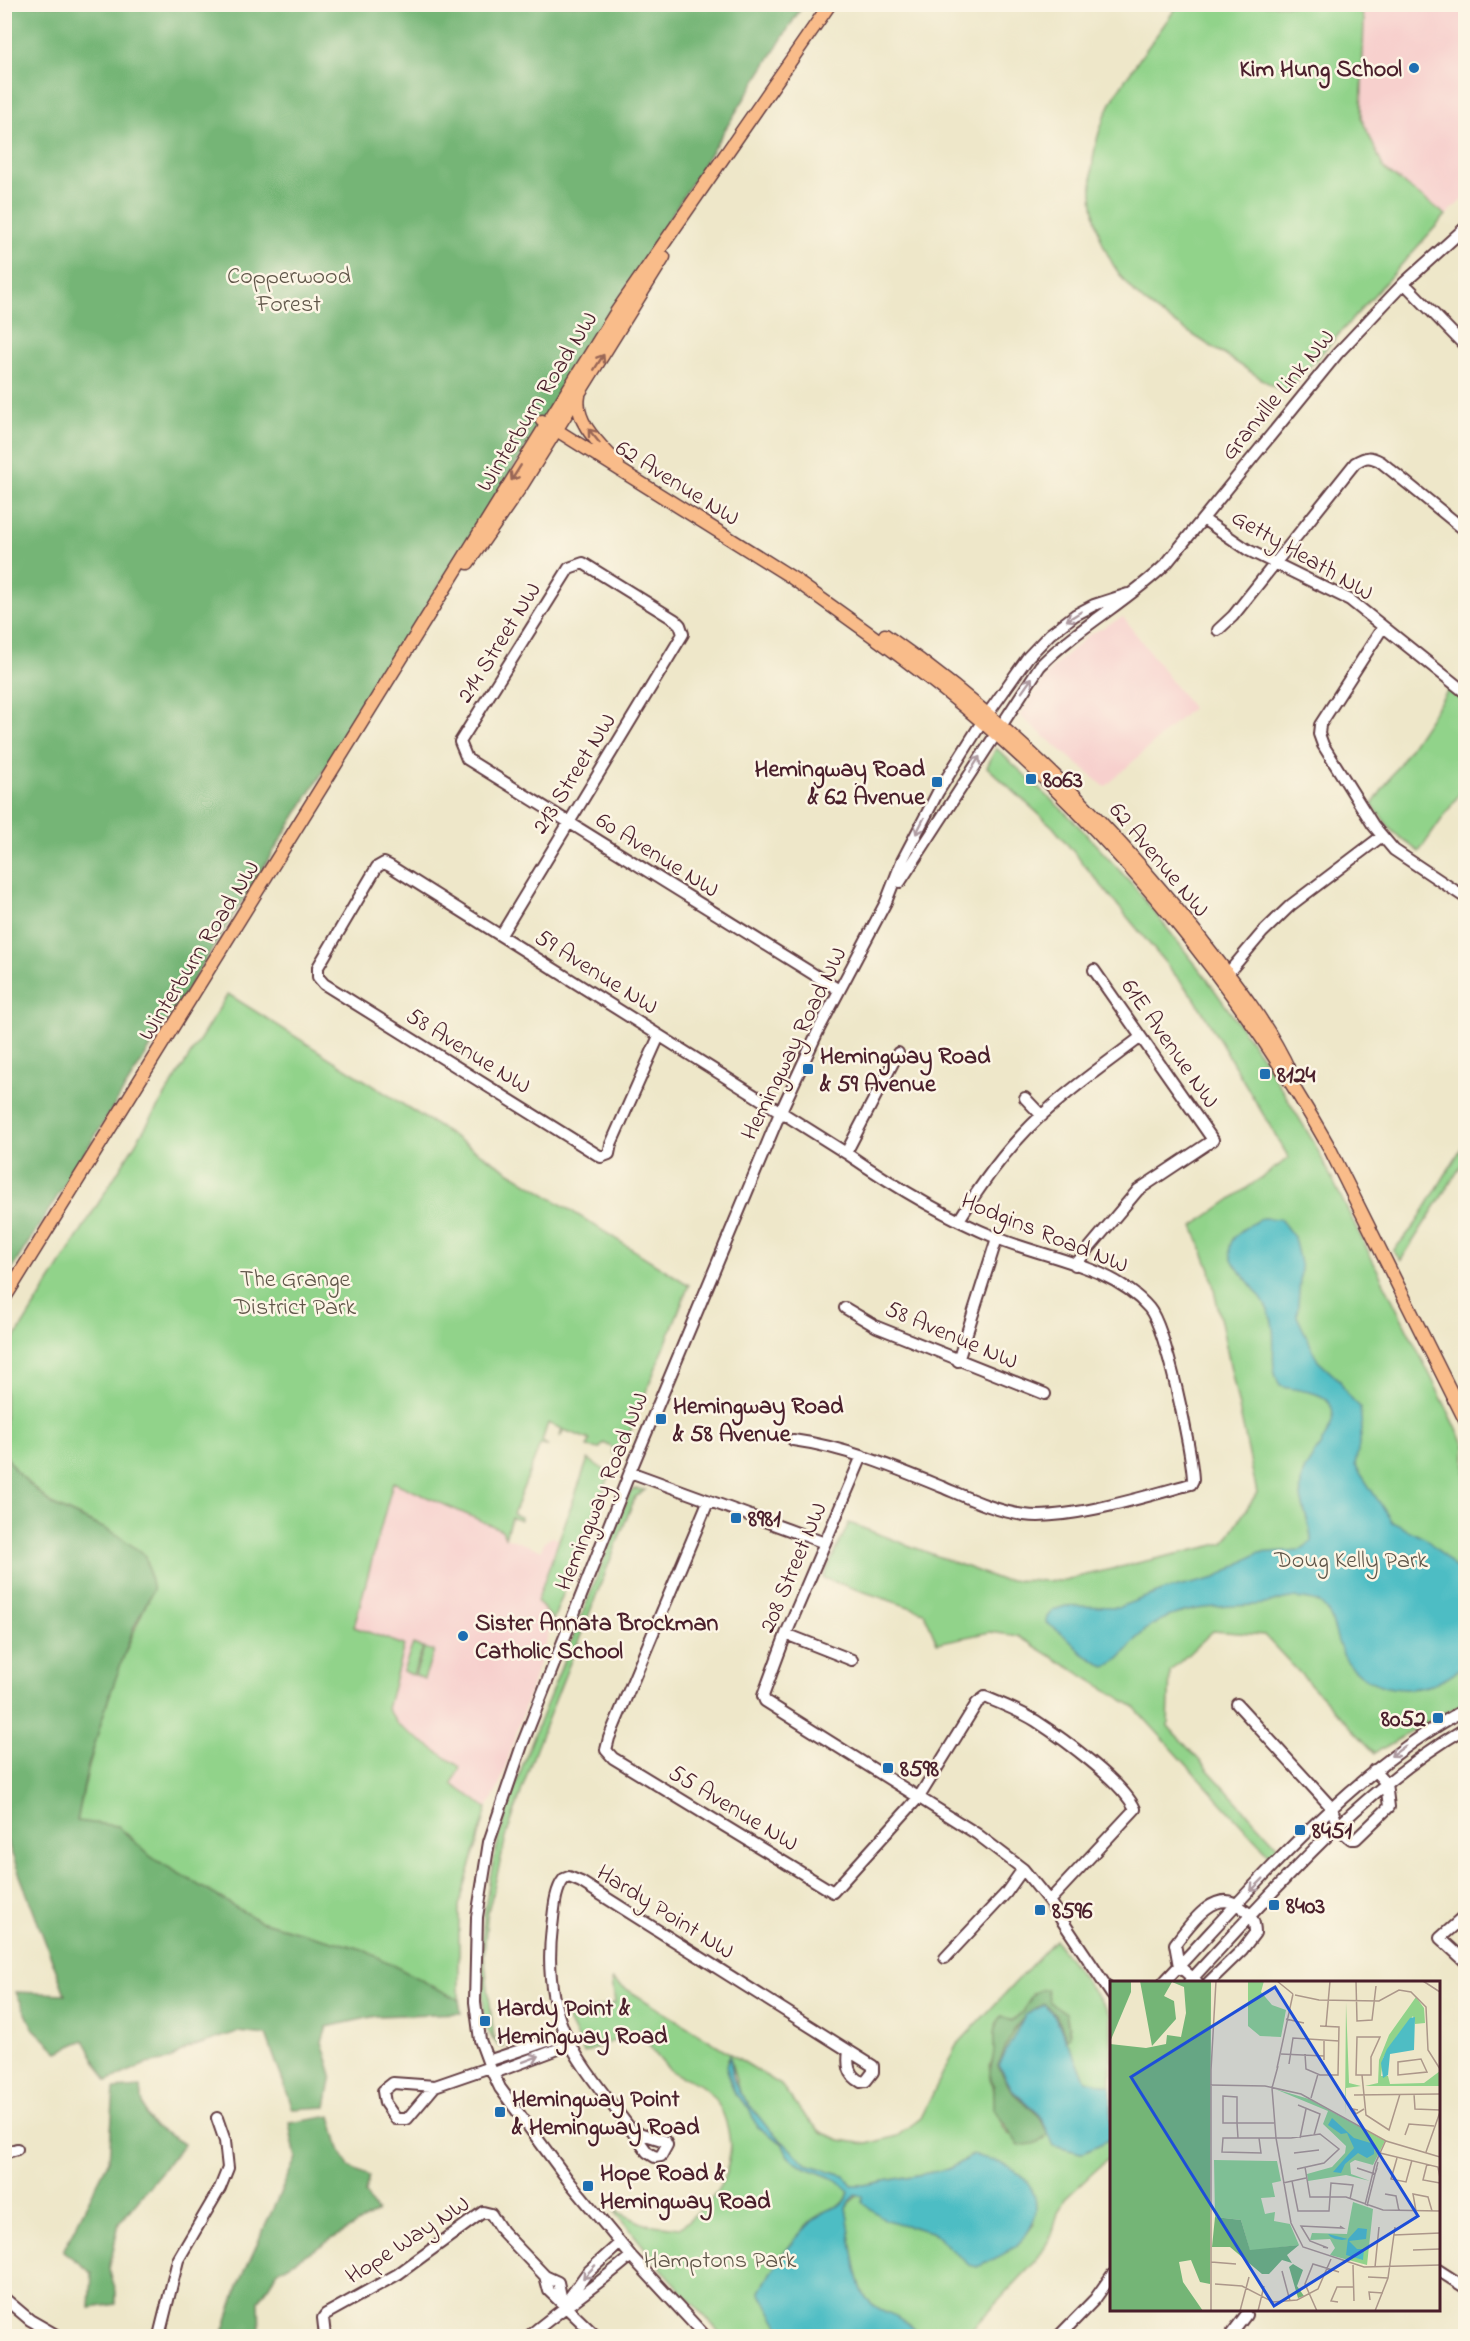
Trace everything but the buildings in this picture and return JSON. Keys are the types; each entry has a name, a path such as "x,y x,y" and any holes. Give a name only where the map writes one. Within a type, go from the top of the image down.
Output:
{"main road":[{"name":"Winterburn Road NW","path":"4,1299 623,303 691,208 830,4"},
{"name":"Winterburn Road NW","path":"549,425 580,392 691,208"},
{"path":"580,392 577,407 583,423 626,474"},
{"name":"62 Avenue NW","path":"549,425 792,578 985,717 1085,819 1225,977 1280,1049 1304,1103 1329,1147 1464,1418"}],"street":[{"name":"Granville Link NW","path":"998,729 1040,666 1061,645 1166,564 1326,367 1404,284 1466,227"},
{"path":"1404,284 1466,347"},
{"path":"1218,630 1233,616 1355,463 1364,457 1372,457 1381,462 1466,531"},
{"name":"Getty Heath NW","path":"1203,519 1248,550 1338,592 1466,693"},
{"name":"213 Street NW","path":"501,935 567,822 683,634 680,625 675,620 583,563 578,563"},
{"name":"214 Street NW","path":"459,747 569,568 578,563"},
{"name":"Granville Link NW","path":"985,717 1028,657 1055,630 1094,605 1128,594"},
{"path":"1383,627 1320,725 1319,734 1323,745 1382,836 1406,859 1466,898"},
{"name":"Hemingway Road NW","path":"886,902 902,861 938,792 985,717"},
{"name":"Hemingway Road NW","path":"705,2337 620,2243 535,2138 500,2088 480,2040 476,2002 477,1917 489,1842 522,1745 630,1472 780,1113 839,990 886,902 998,729"},
{"name":"60 Avenue NW","path":"459,747 467,759 839,990"},
{"path":"1225,977 1262,933 1291,905 1382,836"},
{"name":"59 Avenue NW","path":"318,967 376,867 384,864 501,935 780,1113"},
{"name":"58 Avenue NW","path":"318,967 318,977 324,984 601,1157 609,1154 611,1144 659,1036"},
{"name":"61E Avenue NW","path":"1075,1265 1138,1190 1213,1140 1094,970"},
{"path":"959,1220 997,1163 1042,1116 1141,1037"},
{"path":"846,1153 898,1053"},
{"path":"1025,1098 1042,1116"},
{"name":"Hodgins Road NW","path":"780,1113 892,1184 959,1220 997,1238 1102,1274 1128,1288 1150,1309 1158,1322 1167,1351 1193,1474 1191,1484 1129,1501 1041,1516 1024,1515 992,1507 862,1456 818,1443 793,1440"},
{"path":"958,1361 997,1238"},
{"name":"58 Avenue NW","path":"844,1308 877,1327 1045,1394"},
{"path":"1453,1399 1466,1394"},
{"name":"208 Street NW","path":"862,1456 786,1634 763,1696 765,1701 919,1797"},
{"path":"630,1472 825,1543"},
{"name":"55 Avenue NW","path":"708,1502 606,1750 613,1758 833,1892 919,1797"},
{"path":"786,1634 852,1660"},
{"path":"1049,1901 1135,1809 1130,1796 1076,1750 1034,1720 985,1697 977,1703 919,1797 977,1834 1023,1869 1049,1901 1110,1992"},
{"path":"1237,1704 1332,1808 1338,1828 1347,1837 1356,1839 1387,1811 1390,1802 1386,1784 1374,1770"},
{"path":"1166,1981 1332,1808 1406,1744 1466,1709"},
{"path":"1211,1981 1242,1950 1254,1933 1251,1916 1238,1904 1227,1900 1214,1902 1175,1944 1179,1966 1193,1981 1251,1916 1338,1828 1386,1784 1442,1742 1466,1728"},
{"path":"945,1958 1006,1893 1023,1869"},
{"name":"Hardy Point NW","path":"567,2040 559,2024 550,1986 549,1953 560,1883 569,1877 581,1882 849,2051"},
{"path":"1466,1915 1440,1938 1466,1962"},
{"path":"435,2086 407,2119 396,2119 385,2103 383,2091 393,2084 435,2086 567,2040 632,2131"},
{"path":"159,2337 178,2260 220,2188 228,2168 225,2141 217,2118"},
{"path":"4,2153 16,2149"},
{"name":"Hope Way NW","path":"325,2337 323,2319 326,2314 398,2274 483,2211 491,2214 502,2231 545,2276 549,2291 596,2337"},
{"path":"564,2307 587,2273 620,2243"},
{"path":"529,2337 564,2307 598,2285 631,2256"},
{"path":"1440,2271 1466,2288"},
{"path":"1059,2337 1095,2299 1110,2278"},
{"path":"4,2298 30,2320 58,2337"},
{"path":"1230,2337 1246,2315"}],"shaded area":[{"name":"Kim Hung School","path":"1359,5 1465,5 1465,197 1446,215 1384,169 1361,116 1364,20"},
{"path":"1123,617 1192,708 1105,787 1020,716 1051,669 1087,636"},
{"name":"Sister Annata Brockman Catholic School","path":"393,1482 502,1530 505,1537 541,1550 544,1542 552,1537 561,1540 537,1600 553,1620 499,1787 487,1808 452,1784 460,1767 398,1725 387,1709 404,1645 353,1627"}],"green space":[{"name":"Copperwood Forest","path":"5,5 803,5 5,1280"},
{"path":"1178,5 1359,5 1364,20 1361,117 1384,169 1446,215 1285,394 1169,319 1138,296 1115,268 1103,244 1096,220 1092,194 1092,169 1096,143 1104,118 1123,82"},
{"path":"1449,689 1465,704 1465,786 1419,852 1393,832 1372,805"},
{"name":"Doug Kelly Park","path":"996,748 1073,820 1132,884 1204,975 1264,1060 1313,1141 1465,1445 1465,1703 1434,1718 1375,1753 1264,1635 1213,1631 1170,1671 1168,1726 1281,1850 1273,1859 1133,1706 1018,1636 990,1632 937,1643 924,1612 823,1578 849,1523 1001,1580 1060,1581 1224,1543 1257,1493 1210,1270 1193,1226 1289,1158 1195,999 1053,827 987,767"},
{"name":"The Grange District Park","path":"228,994 689,1285 622,1452 618,1456 613,1453 613,1448 604,1443 599,1449 587,1447 590,1440 564,1430 560,1437 562,1429 548,1423 542,1441 547,1446 540,1445 513,1514 521,1517 520,1520 511,1518 505,1537 502,1530 393,1482 354,1627 404,1645 387,1709 398,1725 460,1767 452,1784 487,1808 459,1906 459,2000 361,1949 259,1921 151,1857 118,1826 77,1822 90,1762 107,1703 128,1646 153,1590 116,1534 51,1504 15,1470 5,1454 5,1354"},
{"path":"1465,1142 1465,1160 1401,1260 1393,1251 1415,1225"},
{"path":"5,1454 15,1470 51,1504 116,1534 146,1556 153,1590 134,1627 108,1700 87,1770 77,1821 118,1826 151,1857 259,1921 362,1949 459,2000 461,2013 376,2016 327,2027 322,2042 332,2075 326,2107 293,2109 266,2035 237,2032 186,2049 169,2060 146,2064 107,2081 84,2040 58,2052 33,2028 16,1992 65,1994 5,1836"},
{"path":"588,1459 610,1474 553,1620 537,1601"},
{"path":"635,1489 645,1490 635,1497 534,1754 506,1837 487,1917 484,1955 494,2038 505,2046 501,2047 491,2037 485,2016 482,1953 484,1913 500,1835 525,1758 630,1493"},
{"path":"413,1644 423,1648 413,1675 403,1671"},
{"path":"424,1648 434,1651 424,1679 415,1675"},
{"name":"Hamptons Park","path":"1055,1940 1110,2014 1110,2086 1086,2080 1054,2015 1013,2091 1040,2115 1055,2146 1081,2153 1110,2139 1110,2157 1065,2199 1058,2213 1052,2235 1036,2261 965,2336 919,2336 901,2318 873,2305 863,2292 856,2269 846,2208 858,2193 917,2227 932,2232 946,2244 1017,2245 1034,2224 973,2155 949,2169 864,2185 852,2185 844,2175 806,2164 767,2127 739,2092 730,2057 727,2061 734,2093 749,2108 757,2127 782,2143 788,2156 797,2164 835,2179 849,2190 843,2203 824,2212 797,2237 779,2260 760,2292 785,2336 723,2336 670,2279 614,2210 644,2224 680,2228 704,2206 715,2194 723,2180 729,2156 728,2130 719,2106 703,2087 674,2073 666,2066 638,2031 584,2053 566,2016 615,2003 612,1980 781,2085 803,2114 821,2132 840,2140 867,2144 897,2136 921,2118 956,2046","holes":["1033,1993 1066,2013 1070,2032 1067,2038 1056,2015 1045,2004 1026,2015 1014,2029 998,2066 1012,2092 1039,2116 1048,2134 1038,2143 1015,2138 1002,2124 994,2094 990,2065 994,2054 997,2022 1001,2016 1012,2021 1023,2011"]},
{"path":"1047,1989 1050,2002 1066,2013 1070,2037 1067,2039 1056,2015 1044,2004 1034,2009 1020,2022 1010,2038 998,2066 1012,2092 1039,2116 1048,2134 1038,2143 1019,2146 994,2109 994,2086 990,2069 994,2053 994,2032 1001,2016 1012,2021 1023,2011 1034,1993"},
{"path":"141,2087 147,2118 157,2128 184,2144 119,2223 109,2269 116,2291 116,2304 90,2308 92,2273 63,2251 109,2160 114,2089"},
{"path":"331,2116 340,2149 349,2167 369,2176 365,2193 377,2212 278,2271 259,2301 260,2336 222,2336 238,2286 296,2158 289,2123"}],"water":[{"path":"1263,1218 1280,1219 1294,1237 1301,1268 1297,1316 1318,1361 1340,1381 1347,1394 1360,1407 1362,1430 1355,1465 1392,1522 1426,1539 1465,1577 1468,1632 1466,1659 1455,1673 1435,1683 1410,1689 1397,1688 1372,1682 1361,1675 1351,1666 1342,1652 1327,1612 1319,1603 1308,1600 1289,1598 1265,1604 1206,1608 1178,1613 1144,1631 1119,1659 1105,1667 1083,1654 1070,1640 1046,1622 1053,1610 1066,1606 1119,1607 1165,1590 1216,1578 1258,1553 1300,1550 1311,1542 1311,1533 1302,1501 1301,1484 1307,1466 1327,1435 1333,1413 1330,1404 1321,1396 1280,1386 1274,1370 1272,1322 1266,1306 1236,1266 1230,1254 1231,1242 1241,1230"},
{"path":"1044,2005 1054,2015 1086,2080 1110,2086 1110,2139 1081,2153 1054,2146 1040,2115 1013,2091 999,2065 1025,2015"},
{"path":"730,2056 733,2078 739,2092 767,2127 806,2164 844,2175 852,2185 864,2185 949,2169 973,2155 992,2160 1005,2165 1028,2183 1036,2203 1032,2224 1014,2248 978,2267 969,2265 932,2232 886,2220 862,2202 862,2196 855,2194 846,2208 856,2269 863,2292 873,2305 901,2318 919,2336 785,2336 760,2292 779,2260 797,2237 824,2212 843,2204 849,2191 835,2179 797,2164 788,2156 782,2143 757,2127 749,2108 734,2093 726,2066"}],"place":[{"name":"Kim Hung School","path":"1414,68"},
{"name":"8063","path":"1031,779"},
{"name":"Hemingway Road & 62 Avenue","path":"937,782"},
{"name":"Hemingway Road & 59 Avenue","path":"808,1069"},
{"name":"8124","path":"1265,1074"},
{"name":"Hemingway Road & 58 Avenue","path":"661,1419"},
{"name":"8981","path":"736,1518"},
{"name":"Sister Annata Brockman Catholic School","path":"463,1636"},
{"name":"8052","path":"1438,1718"},
{"name":"8598","path":"888,1768"},
{"name":"8451","path":"1300,1830"},
{"name":"8403","path":"1274,1905"},
{"name":"8596","path":"1040,1910"},
{"name":"Hardy Point & Hemingway Road","path":"485,2021"},
{"name":"Hemingway Point & Hemingway Road","path":"500,2112"},
{"name":"Hope Road & Hemingway Road","path":"588,2186"}]}
